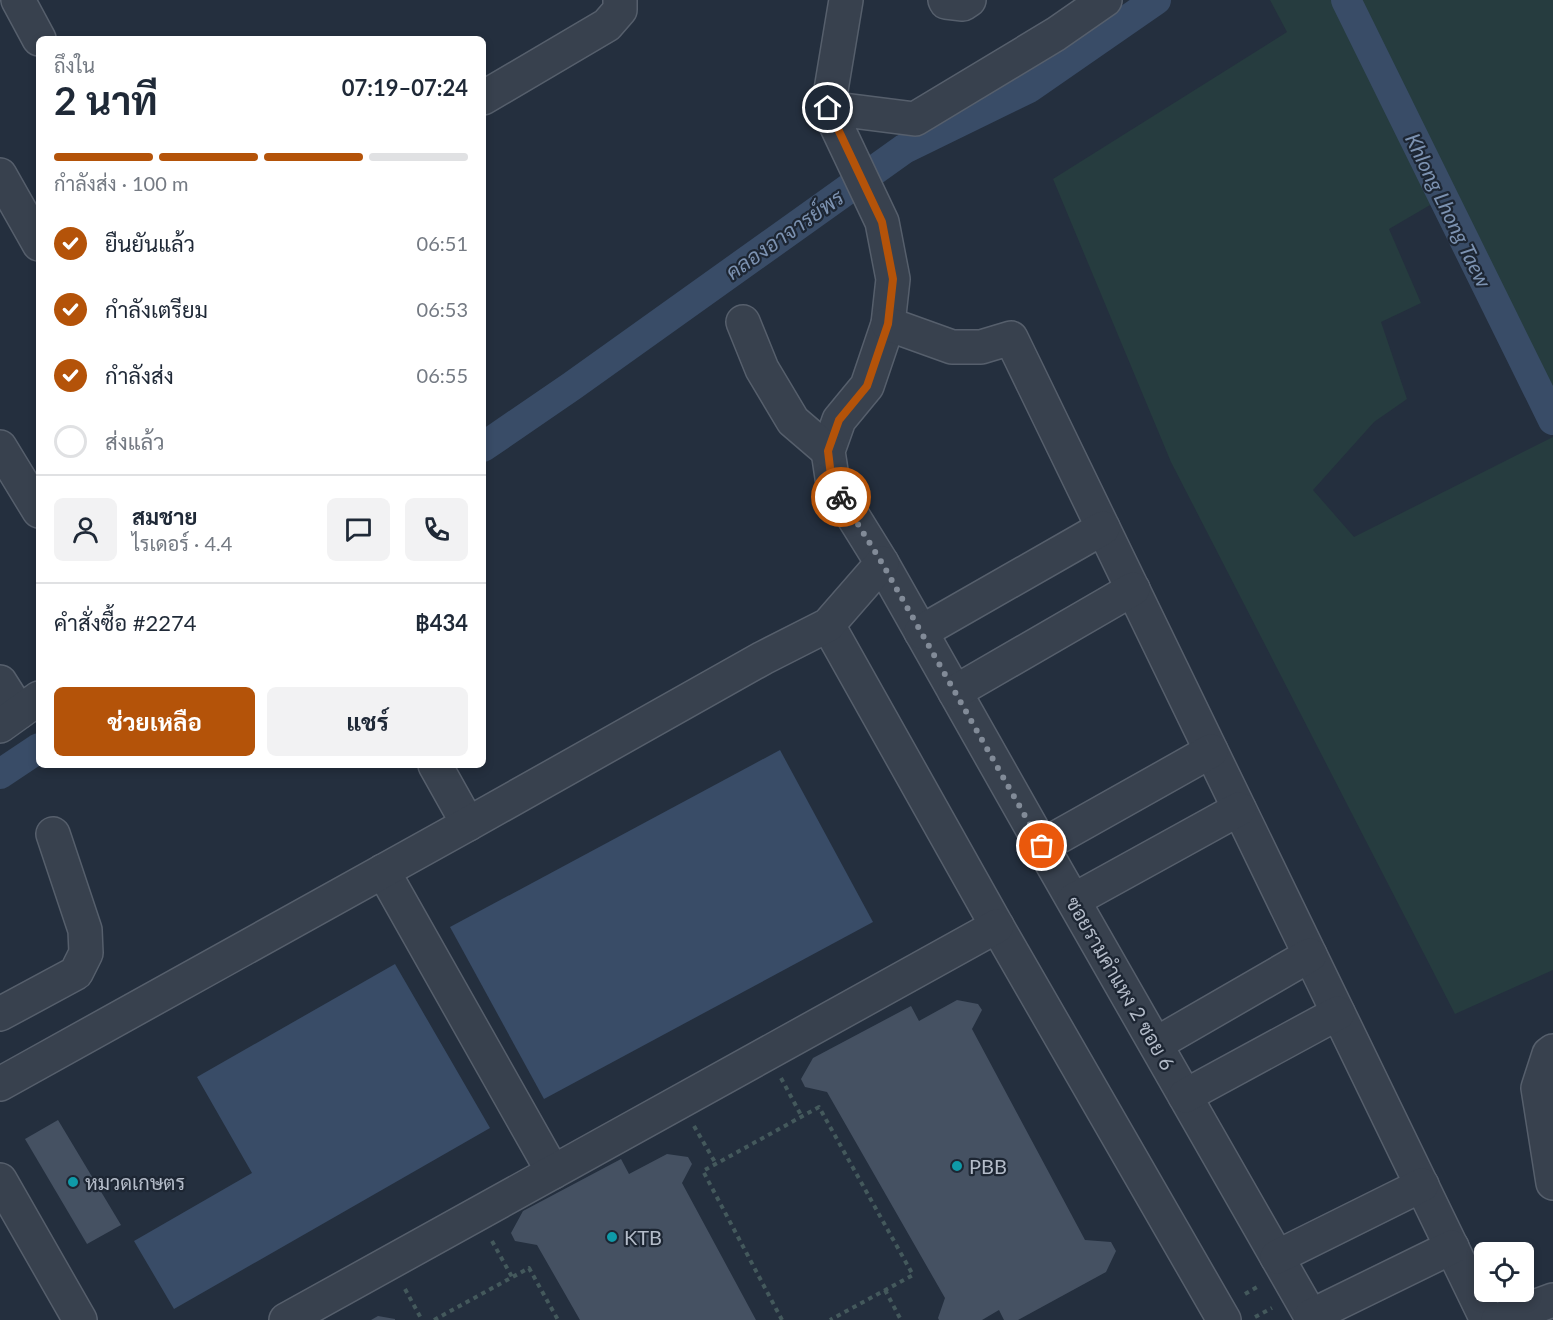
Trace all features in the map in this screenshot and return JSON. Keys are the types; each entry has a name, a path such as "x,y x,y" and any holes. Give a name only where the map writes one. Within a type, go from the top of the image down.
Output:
{"street":[{"path":"18,0 37,36"},
{"path":"486,96 607,25 620,10 620,0"},
{"path":"846,0 828,108 915,119 1056,34 1105,0"},
{"path":"945,0 963,4 969,0"},
{"name":"ซอยรามคำแหง 2 ซอย 6","path":"828,108 882,222 893,279 888,324 867,386 839,420 828,451 832,484 882,563 1312,1318"},
{"path":"0,175 36,239"},
{"path":"743,322 762,369 793,421 828,451"},
{"path":"888,324 952,347 981,347 1011,338 1487,1320"},
{"path":"0,447 36,505"},
{"path":"921,632 1103,528"},
{"path":"0,1084 763,658 828,626 882,563"},
{"path":"955,692 1133,589"},
{"path":"828,626 1221,1317"},
{"path":"0,682 19,712"},
{"path":"1042,846 1211,751"},
{"path":"437,768 468,824"},
{"path":"1074,900 1239,809"},
{"path":"0,1014 76,973 86,954 85,930 53,834"},
{"path":"383,871 554,1172"},
{"path":"286,1320 997,926"},
{"path":"1156,1044 1310,955"},
{"path":"1185,1096 1338,1012"},
{"path":"1553,1051 1549,1054 1538,1088 1553,1183"},
{"path":"0,1180 80,1320"},
{"path":"1281,1264 1422,1185"},
{"path":"1312,1318 1452,1247"},
{"path":"1498,1320 1553,1300"}],"path":[{"path":"768,1053 802,1117"},
{"path":"681,1102 716,1164"},
{"path":"782,1320 703,1171 819,1107 913,1275 833,1319"},
{"path":"478,1214 512,1277"},
{"path":"1221,1317 1281,1264"},
{"path":"434,1320 529,1268 558,1320"},
{"path":"885,1290 901,1320"}],"green space":[{"path":"1270,0 1553,0 1553,390 1454,191 1389,229 1421,303 1381,322 1407,399 1374,422 1313,490 1354,537 1553,437 1553,970 1455,1014 1171,462 1053,179 1287,32"}],"water":[{"path":"780,750 873,922 544,1099 450,927"},
{"path":"395,964 490,1128 174,1309 134,1241 252,1173 197,1077"}],"building":[{"name":"PBB","path":"957,1000 978,1004 982,1010 972,1029 1085,1240 1111,1242 1116,1251 1106,1272 1018,1320 1004,1320 999,1310 982,1320 939,1320 945,1298 827,1092 805,1087 801,1079 813,1058 911,1006 919,1021"},
{"name":"หมวดเกษตร","path":"58,1120 121,1225 87,1244 25,1139"},
{"name":"KTB","path":"667,1154 688,1157 692,1164 682,1183 756,1320 580,1320 537,1245 515,1241 511,1233 523,1211 621,1159 629,1174"},
{"path":"378,1316 395,1319 395,1320 371,1320"}],"waterway":[{"name":"คลองอาจารย์พร","path":"486,445 904,149 1029,88 1156,0"},
{"name":"Khlong Lhong Taew","path":"1346,0 1553,420"},
{"name":"คลองอาจารย์พร","path":"0,774 36,750"}],"way so far":[{"path":"841,497 882,563 1042,846"}],"place":[{"name":"PBB","path":"957,1166"},
{"name":"หมวดเกษตร","path":"73,1182"},
{"name":"KTB","path":"612,1237"}],"route":[{"path":"828,108 882,222 893,279 888,324 867,386 839,420 828,451 832,484 841,497"}]}
